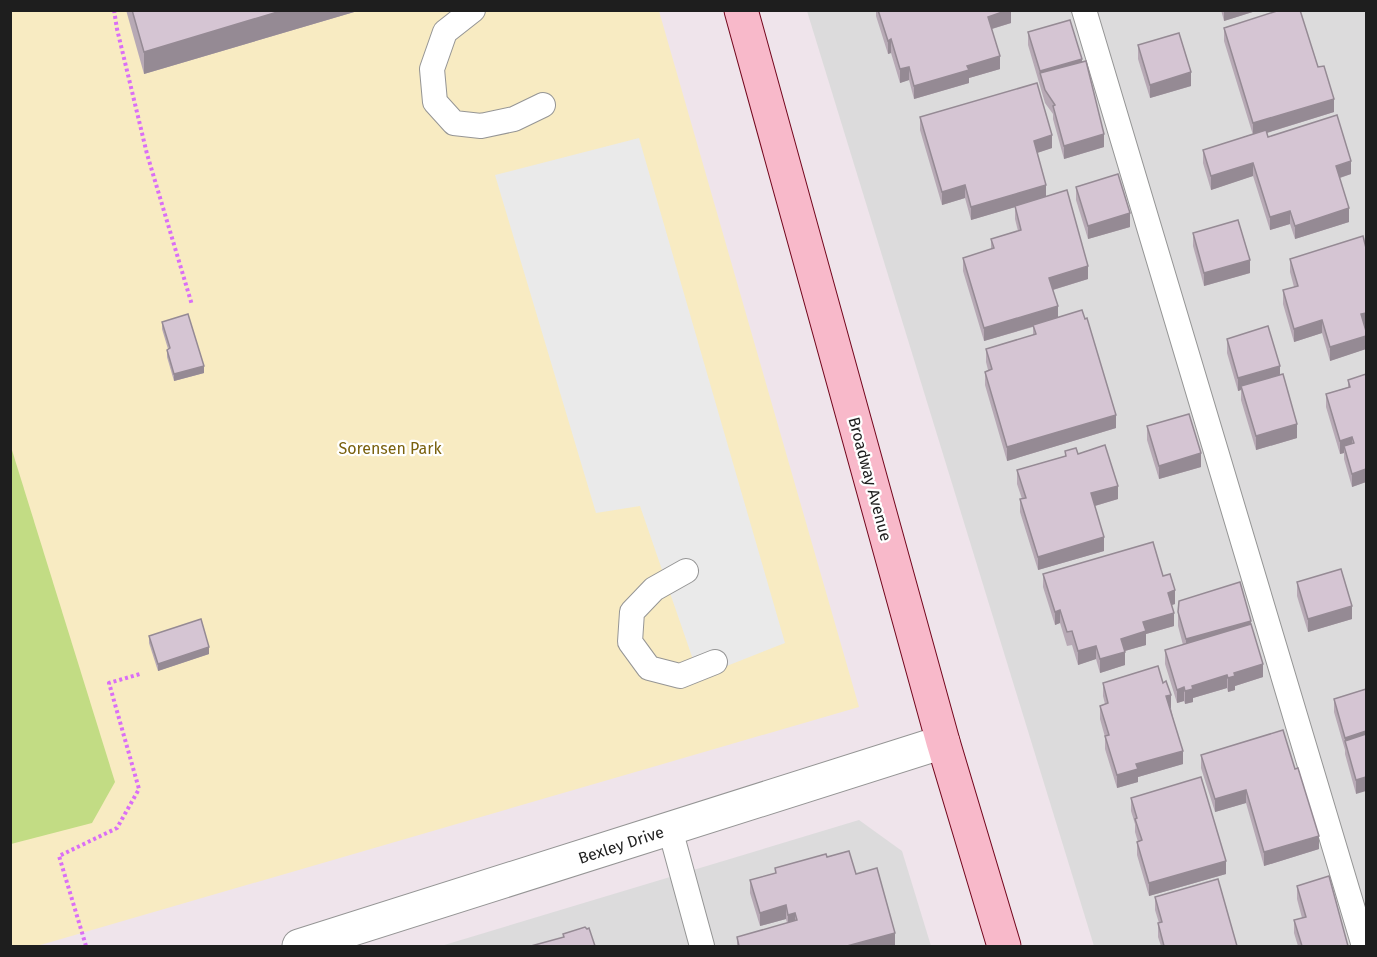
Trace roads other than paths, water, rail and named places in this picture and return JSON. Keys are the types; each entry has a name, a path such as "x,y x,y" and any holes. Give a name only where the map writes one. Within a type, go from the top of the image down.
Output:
{"street":[{"name":"Broadway Avenue","path":"741,10 943,742 1004,946"},
{"name":"Bexley Drive","path":"299,946 376,935 670,829 943,742"}],"lane":[{"path":"472,10 445,32 432,69 435,102 454,123 481,126 514,119 543,105"},
{"path":"1084,10 1364,946"},
{"path":"686,571 654,589 632,612 630,642 649,668 680,676 715,662"},
{"path":"670,829 702,946"}],"park label":[{"name":"Sorensen Park","path":"390,448"}]}
